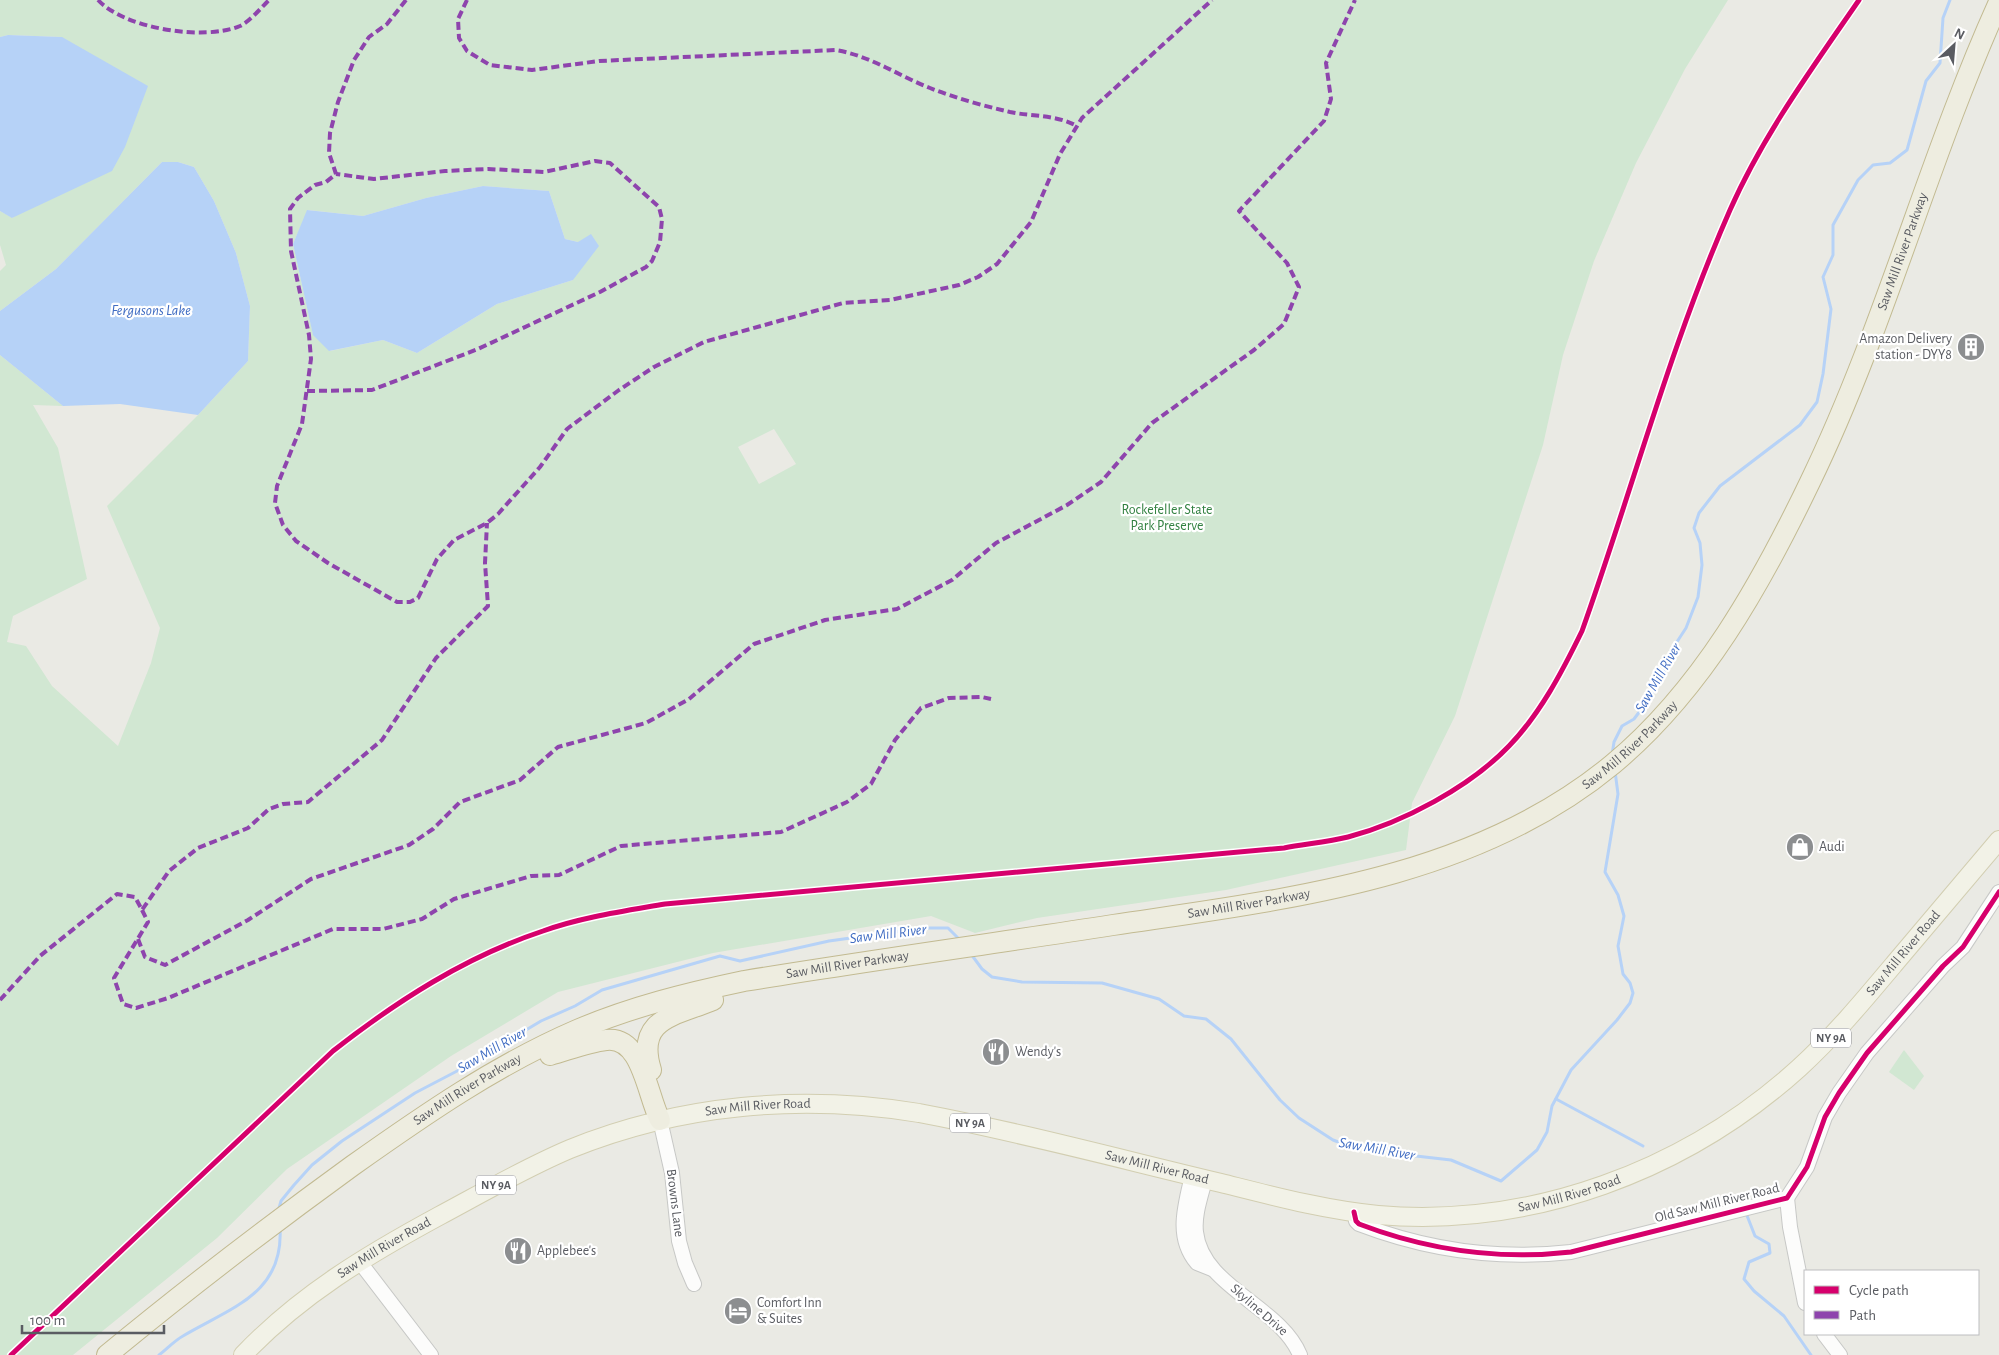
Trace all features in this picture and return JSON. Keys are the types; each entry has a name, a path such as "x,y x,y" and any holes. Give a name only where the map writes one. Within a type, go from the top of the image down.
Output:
{"highway":[{"name":"Saw Mill River Parkway","path":"1615,769 1665,713 1708,660 1754,587 1796,511 1853,385 1957,102 1999,2"},
{"name":"Saw Mill River Parkway","path":"107,1355 456,1094 516,1059 578,1030 643,1006 710,988 1276,912 1378,890 1444,870 1508,844 1569,810 1675,720 1718,666 1756,608 1806,518 1863,391 1962,124 1999,31"},
{"name":"Saw Mill River Parkway","path":"126,1355 279,1226 461,1105 550,1055 639,1020 713,1000 970,953"},
{"path":"660,1120 660,1097 646,1051 648,1036 659,1024 713,1000"},
{"path":"550,1055 605,1040 617,1040 626,1044 636,1055 660,1120"}],"main road":[{"name":"Saw Mill River Road","path":"243,1355 301,1301 359,1261 504,1181 551,1158 602,1137 660,1120 706,1111 761,1105 822,1103 884,1108 953,1119 1199,1178 1354,1212 1395,1216 1451,1217 1532,1206 1613,1181 1657,1163 1698,1142 1764,1098 1800,1068 1834,1035 1999,840"}],"street":[{"name":"Old Saw Mill River Road","path":"1354,1212 1356,1222 1359,1224 1418,1242 1470,1252 1536,1256 1572,1252 1787,1198 1807,1167 1825,1116 1839,1093 1867,1053 1943,966 1963,946 1999,892"},
{"name":"Browns Lane","path":"660,1120 672,1173 679,1241 685,1263 694,1284"},
{"name":"Skyline Drive","path":"1199,1178 1196,1231 1198,1243 1212,1269 1283,1329 1294,1341 1300,1355"},
{"path":"1787,1198 1790,1227 1804,1298"},
{"path":"359,1261 431,1355"},
{"path":"1825,1335 1840,1355"}],"green space":[{"name":"Rockefeller State Park Preserve","path":"0,0 1728,0 1685,69 1636,163 1594,261 1563,355 1543,445 1455,716 1412,803 1406,850 1226,890 1037,918 975,933 931,916 713,953 558,992 451,1056 287,1169 217,1238 73,1355 0,1355 0,355 63,406 33,405 58,448 87,579 13,616 7,642 26,646 52,686 118,746 151,663 160,628 107,506 198,415 248,361 250,306 236,253 214,201 194,167 178,162 162,162 56,269 0,311 0,271 6,265 0,245 0,211 13,218 62,37 8,35 0,37","holes":["483,186 549,191 565,239 578,242 573,280 497,304 417,353 383,340 330,351 313,334 293,244 308,210 363,216 426,198","774,429 796,464 759,484 738,447"]},
{"path":"1904,1050 1924,1076 1914,1090 1889,1072"}],"water":[{"path":"8,35 62,37 148,86 125,147 112,171 12,218 0,211 0,37"},
{"name":"Fergusons Lake","path":"162,162 178,162 194,167 214,201 236,253 250,306 248,361 198,415 120,404 63,406 0,355 0,311 56,269"},
{"path":"483,186 549,191 565,239 578,242 591,234 599,246 573,280 497,304 417,353 383,340 329,351 313,335 293,244 307,210 363,216 426,198"}],"waterway":[{"name":"Saw Mill River","path":"1612,755 1614,742 1622,726 1634,719 1649,699 1663,675 1671,651 1686,628 1698,597 1702,565 1700,543 1694,528 1699,513 1720,486 1800,425 1817,402 1823,374 1831,309 1823,277 1833,255 1833,225 1858,180 1873,165 1890,163 1907,150 1926,81 1940,63 1943,18 1950,0"},
{"name":"Saw Mill River","path":"971,954 982,969 992,977 1022,982 1102,983 1159,999 1184,1016 1206,1019 1231,1039 1280,1100 1299,1118 1333,1140 1349,1146 1387,1148 1416,1156 1451,1160 1501,1181 1537,1150 1547,1132 1552,1106 1571,1070 1617,1020 1630,1003 1633,993 1630,983 1623,974 1618,946 1624,916 1618,895 1605,872 1618,794 1615,771"},
{"name":"Saw Mill River","path":"278,1212 281,1201 312,1165 342,1141 415,1093 459,1070 541,1021 575,1006 602,990 720,956 740,961 829,941 923,928 948,928 961,941"},
{"path":"1556,1099 1643,1146"},
{"path":"1746,1213 1755,1236 1769,1244 1770,1253 1749,1262 1744,1279 1754,1291 1784,1316 1811,1355"},
{"name":"Saw Mill River","path":"159,1355 180,1338 235,1307 251,1296 263,1284 273,1269 279,1250 280,1228"}],"marked path":[{"path":"98,0 110,10 146,25 166,30 187,32 225,30 240,26 269,0"},
{"path":"406,0 387,24 369,37 354,60 338,102 330,133 329,153 336,174 326,182 315,185 298,198 290,209 291,251 309,335 311,359 302,424 277,486 275,503 283,525 296,541 328,563 397,602 410,602 418,598 437,559 454,540 487,523 498,514 540,467 567,429 619,390 654,367 704,342 843,303 890,300 959,285 978,277 997,264 1031,222 1060,154 1082,118 1212,0"},
{"path":"467,0 458,19 459,38 467,51 490,65 532,70 599,61 835,50 860,56 918,83 959,98 1019,114 1060,119 1077,126"},
{"path":"138,939 145,957 165,965 248,920 311,879 409,845 433,829 460,802 520,780 558,747 646,723 689,699 754,644 825,620 897,609 952,580 996,543 1067,505 1101,482 1152,423 1254,350 1284,324 1299,287 1287,263 1239,211 1324,121 1331,99 1326,63 1355,0"},
{"path":"307,391 372,390 478,349 600,292 646,267 652,261 660,242 662,219 659,207 610,163 595,161 544,172 488,169 445,171 374,179 336,174"},
{"path":"0,1000 40,956 117,894 135,897 142,910 169,871 198,848 248,828 269,809 283,804 308,802 382,740 436,658 488,606 485,563 487,523"},
{"path":"142,910 148,922 114,978 123,1004 136,1008 168,998 333,929 383,929 422,919 454,899 531,876 559,875 621,846 781,832 847,802 871,784 895,740 921,708 949,698 982,697 991,699"}],"cycle path":[{"path":"11,1355 333,1051 382,1015 433,982 459,967 514,942 573,922 665,904 1284,848 1332,840 1369,831 1390,823 1434,802 1475,776 1509,746 1531,720 1550,692 1582,631 1670,366 1708,261 1730,210 1773,128 1859,0"},
{"path":"1354,1212 1356,1221 1359,1224 1411,1240 1464,1251 1517,1255 1571,1252 1787,1198 1807,1167 1825,1117 1839,1093 1867,1053 1943,966 1963,947 1999,892"}],"place":[{"name":"Amazon Delivery station - DYY8","path":"1971,347"},
{"name":"Audi","path":"1800,847"},
{"name":"Wendy's","path":"996,1052"},
{"name":"Applebee's","path":"518,1251"},
{"name":"Comfort Inn & Suites","path":"738,1311"}]}
